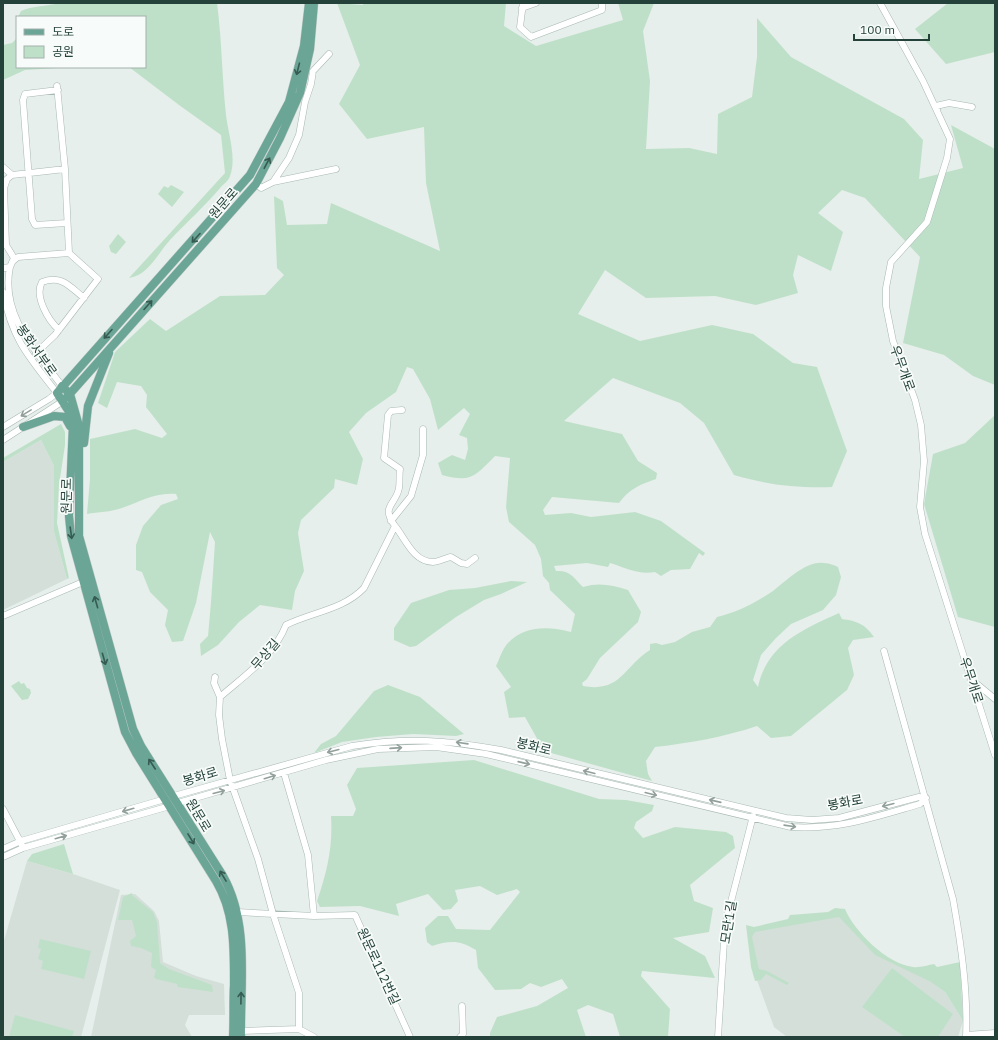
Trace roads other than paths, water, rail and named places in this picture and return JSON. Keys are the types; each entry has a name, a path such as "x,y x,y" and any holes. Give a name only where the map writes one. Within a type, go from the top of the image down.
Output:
{"main road":[{"name":"원문로","path":"237,1034 234,913 174,802 136,738 71,536 69,516 73,424 59,389 195,239 250,175 289,102 304,46 309,3"},
{"name":"원문로","path":"174,802 165,799 133,748 125,732 86,581 77,516 79,426 70,394 112,344 256,184 291,115 310,71 314,3"},
{"path":"77,516 88,406 93,388 112,344"},
{"path":"59,389 70,394 63,401"},
{"path":"22,428 58,415 65,418 69,423 72,438"}],"street":[{"path":"536,3 523,6 520,27 531,36 602,10 602,3"},
{"name":"우무개로","path":"880,3 923,81 950,139 947,158 927,222 891,262 887,281 886,306 893,341 915,400 921,425 924,461 920,507 925,534 995,755"},
{"path":"273,182 288,158 299,135 305,102 311,84 310,71 329,54"},
{"path":"36,353 59,330 98,279 69,253 66,169 58,88 25,94 23,100 30,172 32,222 35,226 67,223"},
{"path":"937,109 936,106 949,103 972,107"},
{"path":"66,169 6,174 4,188 6,245 11,263 69,253"},
{"path":"256,184 261,188 273,182 336,169"},
{"name":"봉화서부로","path":"11,263 8,284 14,313 22,334 59,389"},
{"path":"59,330 52,324 40,297 39,288 42,282 52,278 61,280 84,298"},
{"name":"봉화서부로","path":"3,292 10,323 19,343 59,389"},
{"path":"3,427 49,399 59,389"},
{"path":"3,440 63,401"},
{"name":"무상길","path":"393,524 389,511 399,490 400,469 384,458 388,415 391,411 402,410"},
{"name":"무상길","path":"220,697 250,672 275,646 286,625 319,614 356,596 364,588 393,524 411,496 423,455 423,429"},
{"path":"393,524 408,545 419,557 433,562 451,557 461,563 467,564 475,558"},
{"path":"3,616 86,581"},
{"path":"884,651 953,899 960,937 965,989 966,1036 994,1033"},
{"path":"215,677 214,683 220,697 219,715 230,780 258,859 273,914 299,993 299,1029"},
{"path":"972,680 995,699"},
{"name":"봉화로","path":"3,857 23,848 174,802 230,780 352,746 382,741 436,740 501,750 786,818 812,820 839,818 919,797 926,798"},
{"name":"봉화로","path":"174,802 233,789 326,760 378,749 436,747 462,750 791,827 816,828 843,825 920,804 926,798"},
{"path":"284,773 308,855 314,916"},
{"path":"3,849 21,841 165,799"},
{"path":"3,809 21,841 23,848"},
{"name":"모란1길","path":"718,1037 725,924 753,810"},
{"name":"원문로112번길","path":"234,913 355,916 410,1037"},
{"path":"460,1037 463,1034 462,1006"},
{"path":"237,1034 299,1029 314,1037"}]}
